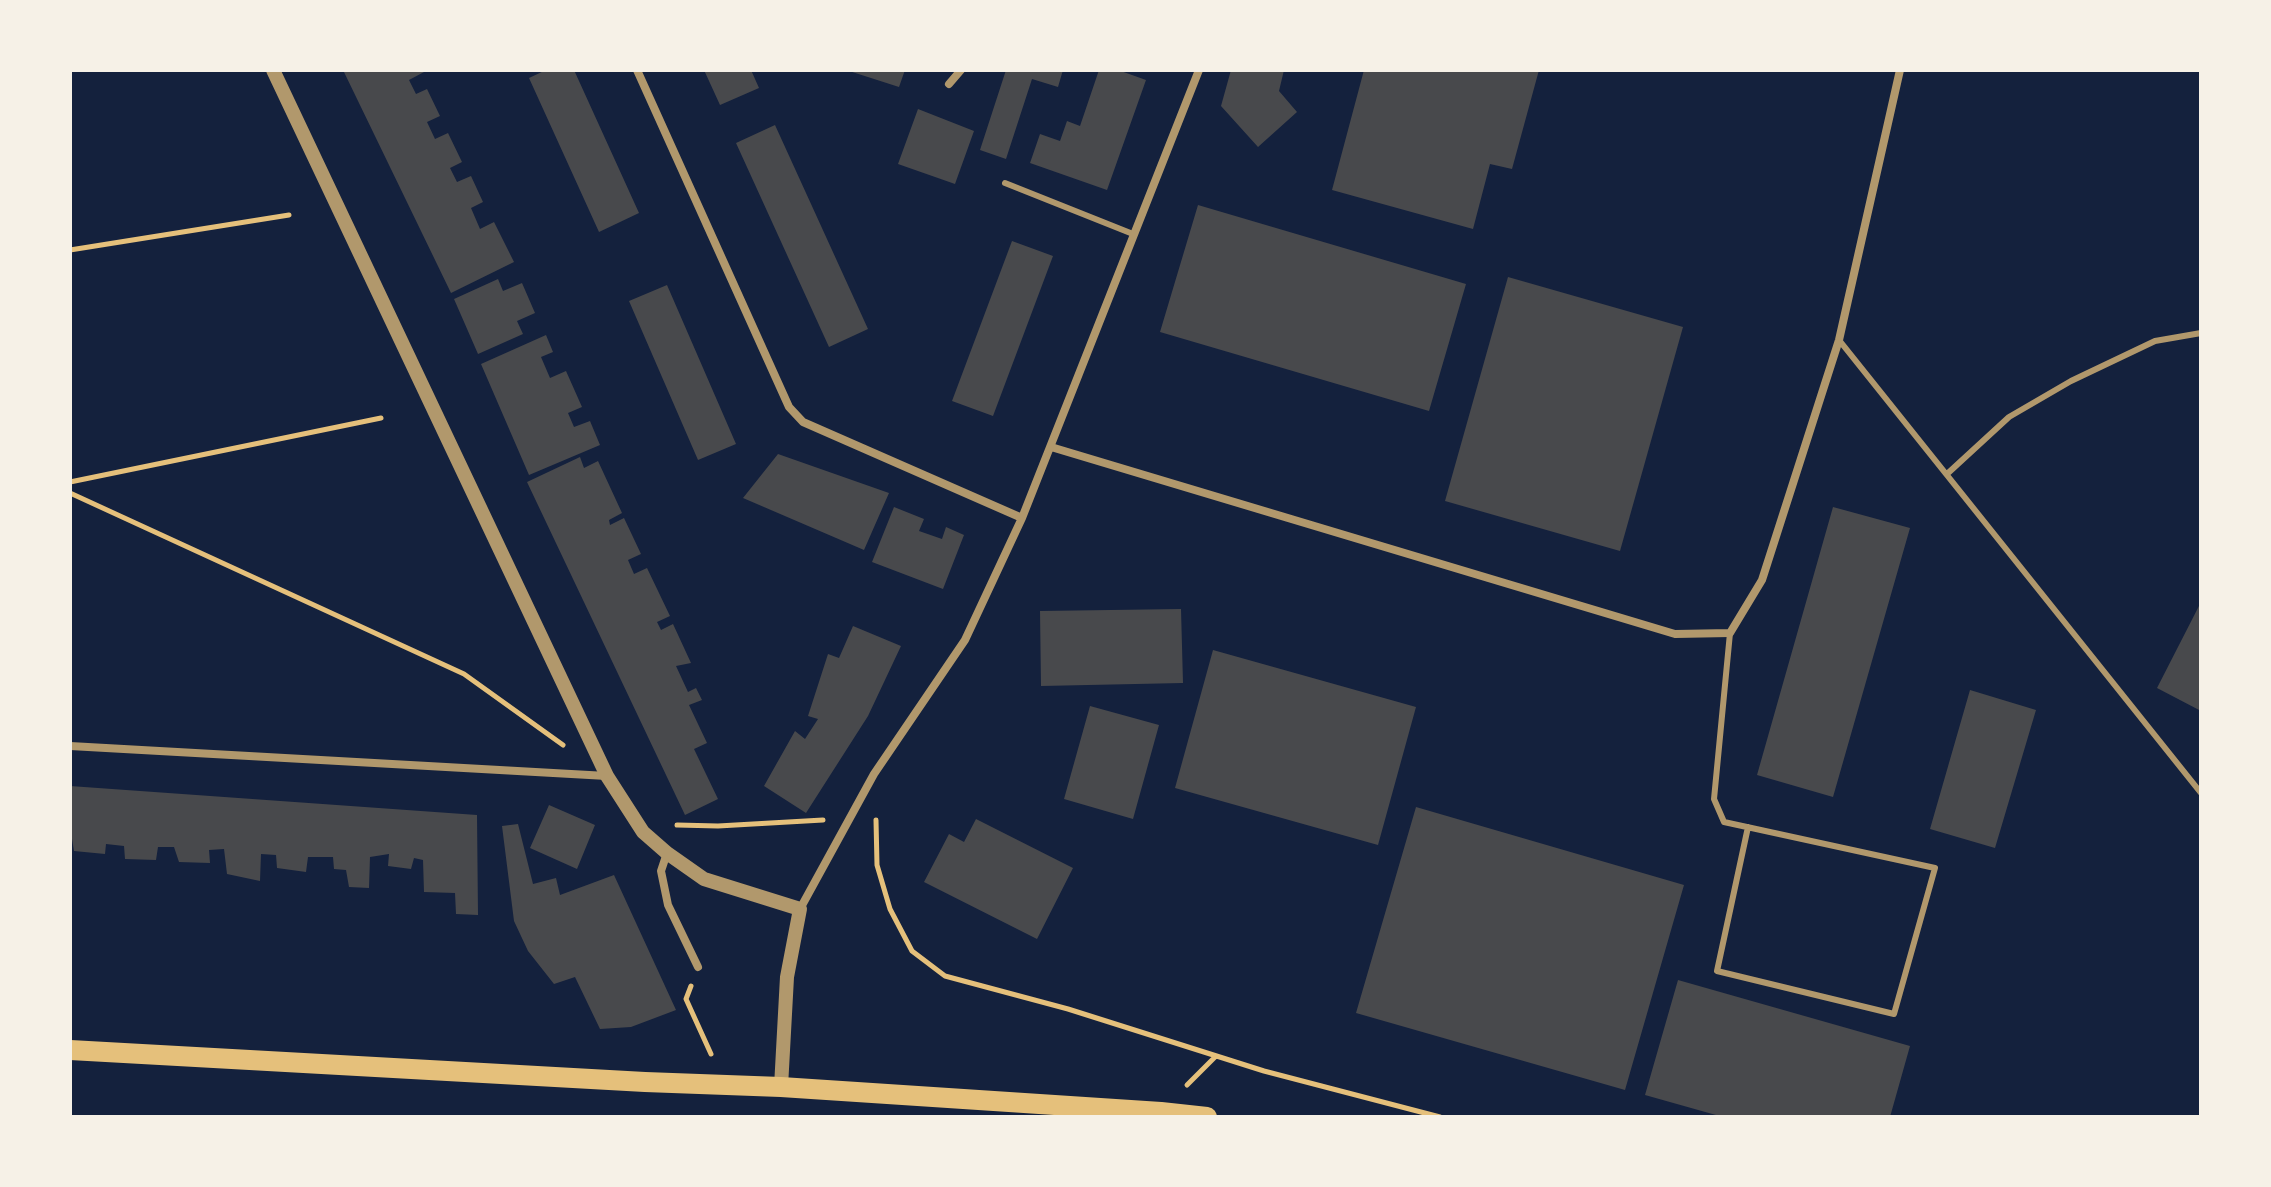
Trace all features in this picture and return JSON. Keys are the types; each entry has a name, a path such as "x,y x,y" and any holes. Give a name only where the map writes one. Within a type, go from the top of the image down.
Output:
{"main road":[{"path":"70,1050 781,1087 1207,1117"}],"street":[{"path":"273,70 607,776 643,832 704,879 800,909"},
{"path":"637,70 789,407 803,422 1022,518"},
{"path":"949,84 961,70"},
{"path":"781,1087 787,977 800,909 874,774 965,640 1022,518 1199,70"},
{"path":"1051,447 1675,634 1730,633 1762,580 1839,340 1900,70"},
{"path":"70,746 607,776"},
{"path":"667,853 661,871 668,905 698,967"}],"lane":[{"path":"1005,183 1133,234"},
{"path":"1947,474 2009,417 2071,381 2155,341 2201,333"},
{"path":"1839,340 2201,793"},
{"path":"1730,633 1714,799 1724,822 1748,827 1935,868 1894,1014 1717,971 1748,827"}],"path":[{"path":"70,250 289,215"},
{"path":"70,482 381,418"},
{"path":"70,493 464,674 607,776"},
{"path":"874,774 877,865 890,909 912,951 945,976 1068,1009 1264,1071 1440,1117"},
{"path":"638,824 718,826 848,818"},
{"path":"698,967 686,999 724,1085"}],"building":[{"path":"343,70 423,70 409,80 416,94 427,89 440,116 427,122 435,139 448,133 462,162 450,168 457,182 471,176 483,202 471,208 480,229 494,222 514,262 451,293"},
{"path":"546,70 574,70 639,213 599,232 529,78"},
{"path":"704,70 751,70 759,88 720,105"},
{"path":"846,70 905,70 899,87"},
{"path":"1006,70 1063,70 1058,87 1032,79 1006,159 980,150"},
{"path":"1099,70 1118,70 1146,80 1107,190 1030,163 1040,134 1060,141 1067,121 1080,126"},
{"path":"1231,70 1284,70 1279,91 1297,112 1258,147 1221,106"},
{"path":"1364,70 1539,70 1512,169 1490,164 1473,229 1332,190"},
{"path":"918,109 974,131 955,184 898,164"},
{"path":"775,125 868,329 829,347 736,143"},
{"path":"1198,205 1466,284 1429,411 1160,332"},
{"path":"1012,241 1053,256 993,416 952,401"},
{"path":"1508,277 1683,327 1620,551 1445,501"},
{"path":"498,279 503,291 522,283 535,313 517,321 523,334 478,354 454,299"},
{"path":"667,285 736,444 698,460 629,301"},
{"path":"546,335 553,352 541,357 550,378 566,371 582,407 568,413 574,427 590,421 600,445 529,475 481,364"},
{"path":"778,454 889,493 864,550 743,498"},
{"path":"580,457 584,468 598,461 622,513 609,520 610,525 624,518 641,554 628,560 634,574 647,568 670,616 657,622 661,630 673,624 691,663 676,666 688,692 696,688 702,700 689,705 707,743 694,749 718,799 685,815 527,482"},
{"path":"894,507 924,519 919,531 942,539 946,527 964,535 943,589 872,562"},
{"path":"1833,507 1910,528 1833,797 1757,775"},
{"path":"2201,602 2201,711 2157,688"},
{"path":"1181,609 1183,683 1041,686 1040,611"},
{"path":"853,626 901,646 868,716 806,813 764,786 795,731 805,739 818,719 808,716 828,654 839,658"},
{"path":"1213,650 1416,707 1378,845 1175,788"},
{"path":"1970,690 2036,710 1995,848 1930,829"},
{"path":"1090,706 1159,725 1133,819 1064,799"},
{"path":"70,786 477,815 478,915 456,914 455,893 424,892 423,860 414,858 411,869 388,866 389,854 370,857 369,888 349,887 346,870 334,869 333,857 308,857 306,872 277,868 276,855 261,854 260,881 227,874 224,849 209,850 210,863 179,862 174,847 158,847 156,860 125,859 124,846 106,844 105,854 74,851 70,839"},
{"path":"549,805 595,825 577,869 530,848"},
{"path":"1416,807 1684,885 1625,1090 1356,1013"},
{"path":"976,819 1073,868 1037,939 924,882 949,834 964,842"},
{"path":"518,824 533,884 556,878 560,895 614,875 676,1010 631,1027 600,1029 575,977 554,984 528,951 514,921 502,826"},
{"path":"1678,980 1910,1046 1890,1117 1723,1117 1645,1095"}]}
